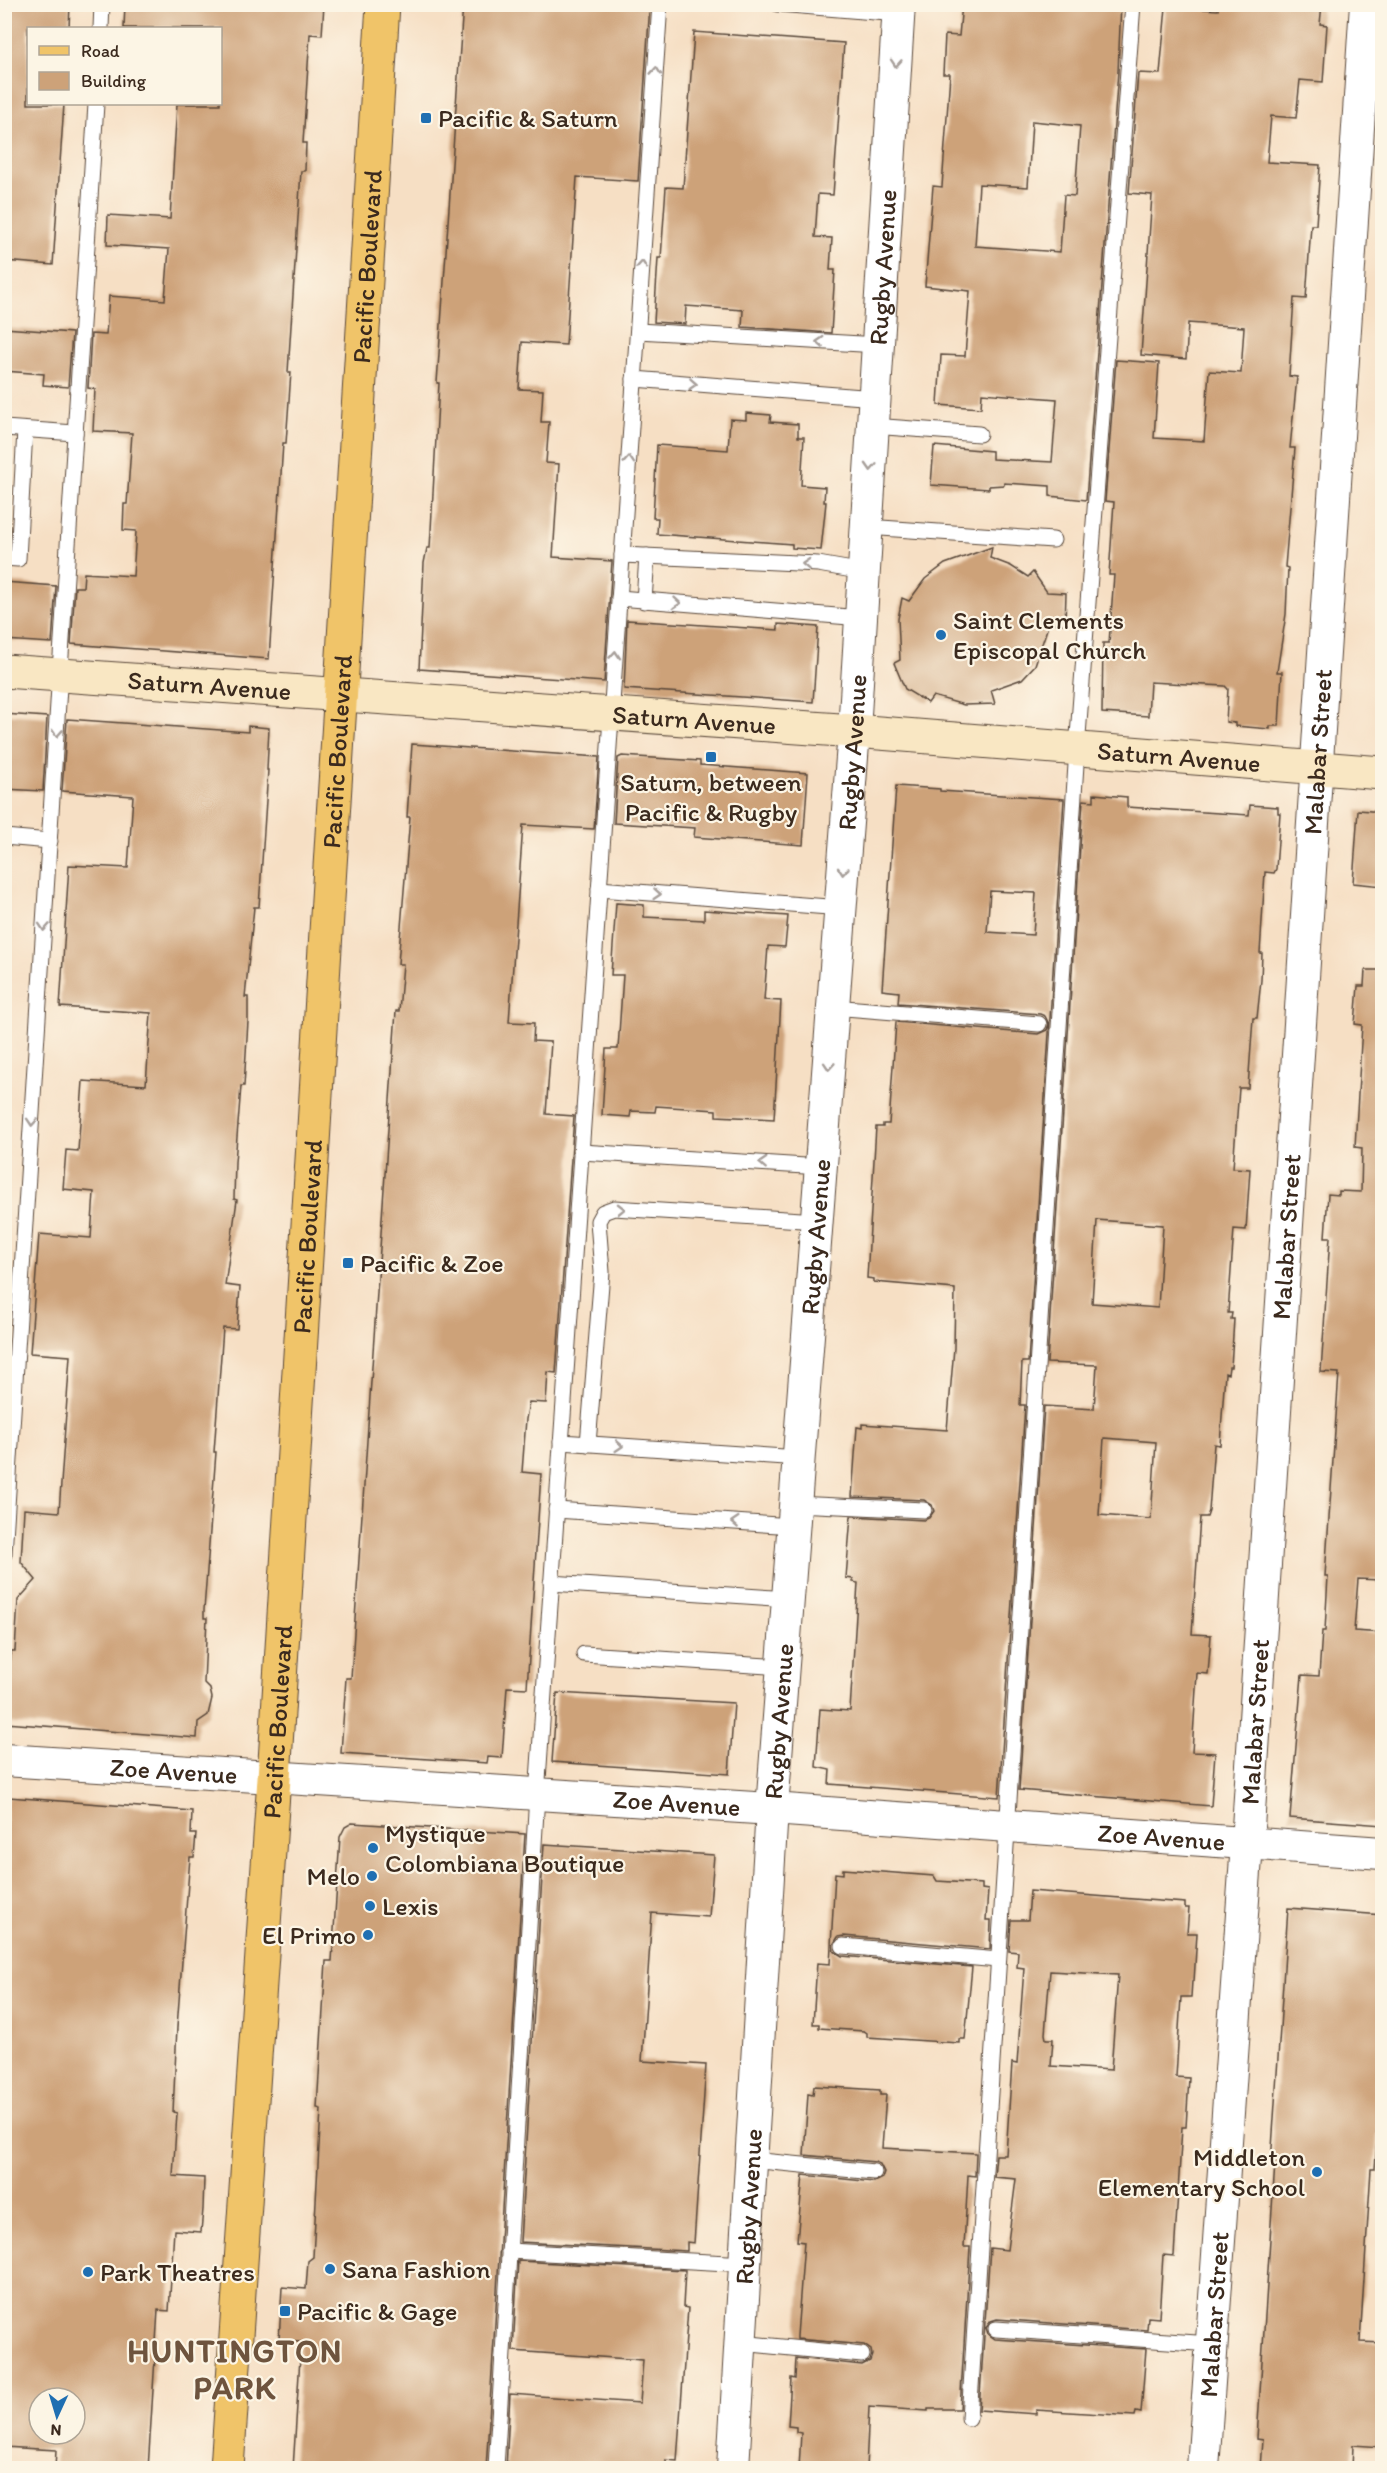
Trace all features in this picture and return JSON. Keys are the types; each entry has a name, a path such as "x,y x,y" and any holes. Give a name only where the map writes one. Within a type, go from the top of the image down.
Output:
{"main road":[{"name":"Pacific Boulevard","path":"227,2469 274,1778 383,4"}],"street":[{"name":"Malabar Street","path":"1203,2469 1247,1843 1366,4"},
{"name":"Rugby Avenue","path":"734,2469 772,1809 854,731 899,9"},
{"name":"Saturn Avenue","path":"4,671 342,693 1383,773"},
{"name":"Zoe Avenue","path":"4,1760 772,1809 1383,1853"}],"lane":[{"path":"100,27 102,4"},
{"path":"496,2469 551,1583 660,4"},
{"path":"778,4 899,9"},
{"path":"969,2418 1077,749 1133,4"},
{"path":"4,1554 96,105"},
{"path":"638,331 878,345"},
{"path":"634,379 874,412 980,434"},
{"path":"4,428 75,433"},
{"path":"4,558 18,559 26,430"},
{"path":"867,527 1053,540"},
{"path":"622,555 818,564 864,572"},
{"path":"644,601 647,556"},
{"path":"619,598 861,618"},
{"path":"4,837 50,841"},
{"path":"598,889 841,908"},
{"path":"833,1007 1039,1024"},
{"path":"581,1152 821,1167"},
{"path":"588,1444 602,1272 598,1221 603,1212 614,1208 817,1221"},
{"path":"561,1442 799,1458"},
{"path":"556,1510 794,1515 924,1510"},
{"path":"551,1583 788,1599"},
{"path":"584,1654 783,1667"},
{"path":"843,1946 998,1960"},
{"path":"752,2160 874,2172"},
{"path":"509,2252 746,2264"},
{"path":"996,2329 1211,2344"},
{"path":"741,2343 862,2355"}],"building":[{"path":"4,4 70,4 69,27 27,27 27,105 64,105 53,265 4,261"},
{"path":"125,4 324,4 322,35 310,34 303,143 306,143 305,171 301,171 288,372 291,372 286,443 283,443 269,659 71,644 75,587 83,587 84,573 133,576 136,531 123,530 132,433 93,431 95,389 88,388 91,334 106,335 109,296 165,300 169,249 107,245 108,215 170,219 177,105 222,105 222,27 124,27"},
{"path":"463,4 650,4 638,181 577,177 566,345 522,342 519,389 543,390 541,422 549,422 546,463 559,464 553,557 612,561 604,682 419,669 424,563 427,548 430,548 439,383 437,383"},
{"path":"962,4 1121,4 1086,500 1050,496 1050,486 1004,483 1004,485 989,486 989,489 931,485 934,446 992,451 992,459 1052,462 1057,399 982,393 981,408 938,405 941,355 965,356 970,291 925,286 933,186 942,187 950,74 943,74 945,35 959,36","holes":["1032,121 1080,126 1075,196 1064,195 1060,252 975,246 979,184 1028,187"]},
{"path":"1218,4 1322,4 1320,24 1327,25 1323,82 1300,80 1296,118 1271,116 1267,162 1320,165 1316,225 1311,225 1306,299 1294,298 1289,376 1297,377 1290,448 1295,448 1285,567 1288,568 1286,614 1277,672 1282,672 1279,726 1270,726 1270,729 1235,726 1235,723 1226,722 1228,689 1225,686 1150,682 1148,716 1102,713 1103,643 1109,643 1114,575 1109,575 1114,502 1105,501 1116,360 1159,363 1154,438 1204,441 1209,371 1241,373 1244,327 1188,323 1186,359 1141,355 1152,195 1129,193 1138,73 1160,74 1166,7 1218,10"},
{"path":"694,32 844,43 833,195 818,194 815,237 832,238 830,270 835,270 831,333 742,327 743,310 686,306 685,324 654,322 666,187 683,188"},
{"path":"4,328 72,333 68,387 43,385 44,374 4,371"},
{"path":"746,413 771,415 770,422 798,424 798,437 804,437 801,485 825,487 824,502 826,502 821,550 792,548 792,544 657,534 658,518 653,518 657,445 728,450 730,419 746,420"},
{"path":"992,547 990,558 1011,566 1028,577 1033,572 1047,592 1066,593 1065,624 1049,623 1035,665 1022,679 991,690 995,704 964,705 933,696 928,703 905,689 894,663 900,660 898,619 902,598 909,601 925,579 945,564"},
{"path":"4,582 56,586 52,643 4,640"},
{"path":"627,620 778,630 778,624 818,627 813,702 624,689"},
{"path":"4,714 47,717 43,791 4,789"},
{"path":"67,719 248,732 248,726 269,728 259,907 254,907 245,997 248,997 248,1021 244,1086 241,1086 235,1162 234,1199 237,1200 225,1285 240,1287 237,1329 223,1328 204,1610 204,1618 207,1618 204,1683 210,1689 212,1698 208,1715 198,1722 197,1738 6,1723 11,1651 15,1651 18,1600 36,1580 21,1562 24,1509 59,1512 70,1356 30,1353 39,1234 91,1238 94,1192 63,1189 66,1150 78,1151 83,1081 146,1085 151,1013 60,1007 69,865 128,868 133,796 62,791"},
{"path":"412,744 599,757 594,829 523,825 509,1022 534,1023 533,1041 551,1042 546,1114 574,1116 556,1373 548,1372 546,1403 529,1402 526,1419 522,1472 541,1474 527,1688 507,1687 502,1758 488,1757 487,1763 341,1753 346,1678 351,1678 396,1011 399,1011 403,964 398,964 410,817 407,817"},
{"path":"622,756 700,761 700,765 808,773 803,845 694,837 695,828 614,823 618,758"},
{"path":"896,786 1064,799 1028,1362 1022,1362 1020,1405 1025,1405 999,1797 829,1784 830,1770 816,1767 820,1709 850,1711 858,1583 846,1578 851,1516 924,1520 929,1518 934,1511 932,1505 924,1500 852,1497 857,1427 862,1428 862,1424 947,1430 954,1348 955,1289 874,1282 874,1279 867,1278 876,1127 889,1124 896,1022 1038,1034 1047,1030 1049,1024 1045,1016 1040,1014 898,1003 899,992 882,990","holes":["990,891 1036,893 1033,935 987,932"]},
{"path":"1094,794 1127,797 1127,807 1249,815 1250,805 1278,807 1278,813 1280,813 1276,869 1274,873 1265,872 1260,953 1262,953 1261,980 1257,1018 1253,1018 1248,1088 1239,1088 1233,1168 1250,1169 1246,1230 1234,1229 1228,1313 1232,1313 1231,1319 1234,1319 1231,1367 1229,1367 1228,1374 1225,1373 1220,1445 1214,1444 1209,1511 1207,1517 1200,1517 1192,1634 1211,1635 1208,1674 1197,1673 1192,1752 1215,1753 1211,1806 1019,1790 1044,1406 1094,1409 1097,1365 1047,1363 1083,800 1094,801","holes":["1097,1220 1163,1225 1158,1308 1092,1303","1104,1438 1156,1442 1151,1519 1099,1515"]},
{"path":"1358,810 1383,812 1383,886 1353,883"},
{"path":"616,903 644,905 644,917 704,920 704,910 788,916 785,947 768,946 764,1000 781,1001 774,1119 716,1116 716,1110 656,1106 655,1112 631,1111 630,1117 602,1115 606,1049 618,1049 623,975 611,975"},
{"path":"1365,970 1383,970 1383,1565 1380,1580 1358,1579 1354,1631 1383,1633 1383,1825 1290,1818 1302,1675 1319,1676 1322,1631 1325,1631 1328,1576 1325,1576 1339,1373 1321,1372 1330,1237 1325,1237 1328,1194 1339,1195 1339,1191 1361,1192 1362,1148 1355,1147 1362,1025 1355,1024 1358,986 1364,986"},
{"path":"557,1693 734,1703 729,1774 552,1762"},
{"path":"8,1797 192,1811 191,1834 196,1834 194,1857 190,1857 177,2027 173,2112 177,2113 173,2176 204,2178 203,2209 201,2232 174,2230 169,2311 158,2310 148,2469 55,2469 56,2450 4,2447 4,1849"},
{"path":"352,1823 525,1834 486,2469 293,2469 301,2342 279,2341 282,2287 306,2289 308,2261 313,2257 321,2109 317,2108 326,1961 332,1961 340,1837 345,1827"},
{"path":"544,1844 714,1855 709,1917 652,1913 642,2061 706,2065 694,2243 687,2242 687,2251 520,2242"},
{"path":"843,1869 934,1876 937,1881 982,1884 982,1889 988,1890 986,1920 991,1920 990,1949 844,1936 838,1937 833,1945 834,1951 842,1956 972,1967 965,2039 959,2039 959,2043 867,2037 864,2031 819,2028 819,2024 813,2024 817,1963 830,1964 835,1873 843,1874"},
{"path":"1030,1891 1185,1903 1185,1908 1189,1908 1187,1933 1197,1933 1191,1997 1181,1997 1176,2077 1189,2078 1186,2127 1182,2127 1174,2256 1163,2255 1159,2318 1148,2317 1147,2330 997,2319 991,2321 986,2328 988,2334 995,2339 1146,2349 1141,2413 1136,2412 1135,2416 1036,2410 1036,2414 979,2410 990,2248 1007,2250 1016,2179 994,2177 996,2155 1006,2155 1012,2063 1017,2064 1024,1968 1017,1967 1018,1952 1009,1951 1011,1920 1028,1920","holes":["1050,1971 1118,1975 1111,2070 1051,2066 1053,2039 1046,2039 1045,2034"]},
{"name":"Middleton Elementary School","path":"1288,1908 1383,1915 1383,2056 1375,2169 1371,2169 1360,2342 1383,2343 1383,2447 1353,2445 1352,2469 1261,2469 1263,2439 1257,2438 1275,2163 1271,2163"},
{"path":"814,2086 880,2090 880,2095 886,2095 882,2148 976,2153 975,2176 968,2175 964,2247 970,2247 960,2409 928,2409 928,2411 869,2407 866,2469 799,2469 801,2433 796,2432 796,2427 788,2426 791,2378 795,2379 796,2358 862,2365 870,2361 872,2355 871,2350 864,2345 797,2339 804,2242 797,2241 803,2175 874,2182 882,2178 884,2172 880,2164 875,2162 804,2155 808,2094 813,2095"},
{"path":"518,2261 685,2270 683,2307 688,2308 677,2461 666,2460 666,2469 506,2469 510,2394 640,2403 643,2360 513,2351"}],"place":[{"name":"Pacific & Saturn","path":"426,118"},
{"name":"Saint Clements Episcopal Church","path":"941,635"},
{"name":"Saturn, between Pacific & Rugby","path":"711,757"},
{"name":"Pacific & Zoe","path":"348,1263"},
{"name":"Mystique Colombiana Boutique","path":"373,1848"},
{"name":"Melo","path":"372,1876"},
{"name":"Lexis","path":"370,1906"},
{"name":"El Primo","path":"368,1935"},
{"name":"Middleton Elementary School","path":"1317,2172"},
{"name":"Sana Fashion","path":"330,2269"},
{"name":"Park Theatres","path":"88,2272"},
{"name":"Pacific & Gage","path":"285,2311"}],"district":[{"name":"HUNTINGTON PARK","path":"235,2370"}]}
